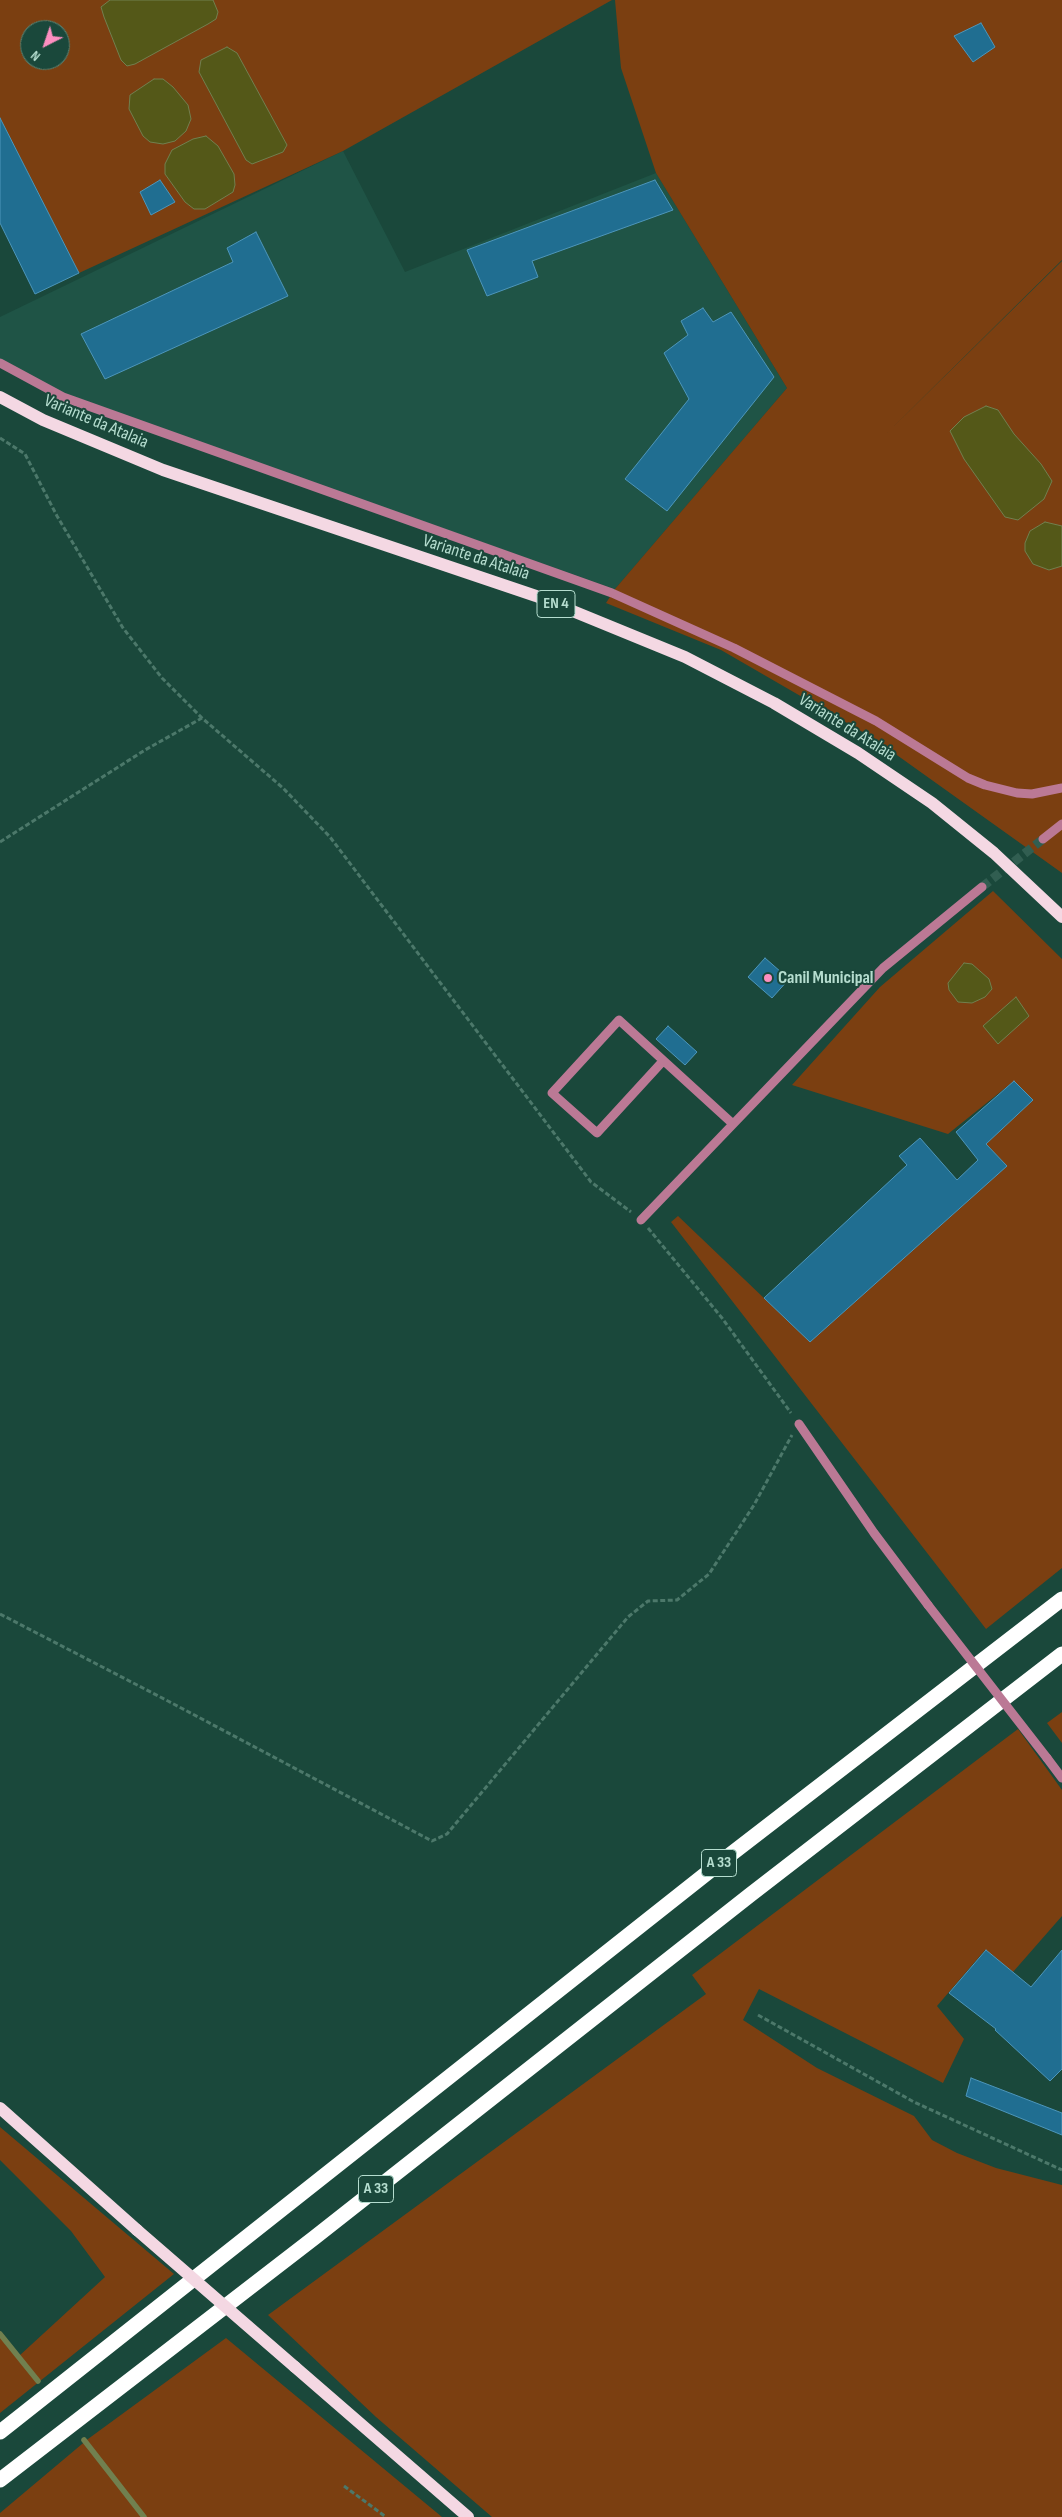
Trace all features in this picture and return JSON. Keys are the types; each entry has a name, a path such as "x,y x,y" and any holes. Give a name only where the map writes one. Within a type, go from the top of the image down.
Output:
{"highway":[{"name":"A 33","path":"0,2432 718,1864 1062,1599"},
{"name":"A 33","path":"0,2480 314,2238 1062,1654"},
{"path":"1030,1679 1062,1660"}],"main road":[{"name":"Variante da Atalaia","path":"0,397 43,420 163,470 536,596 685,657 774,703 858,752 932,803 994,853 1061,914"},
{"path":"0,2108 137,2230 468,2517"}],"street":[{"path":"0,363 63,397 612,593 734,648 876,721 968,778 985,786 1017,793 1032,794 1062,788"},
{"path":"1043,839 1062,824"},
{"path":"641,1220 883,968 982,888"},
{"path":"664,1061 597,1134 552,1093 619,1020 664,1061 733,1124"},
{"path":"799,1424 874,1533 1062,1778"}],"path":[{"path":"0,438 25,454 57,516 123,628 162,678 202,718 283,788 330,837 591,1182 641,1220 722,1318 799,1424 754,1505 709,1574 677,1600 648,1602 628,1617 447,1834 432,1841 0,1614"},
{"path":"0,842 146,750 202,718"},
{"path":"758,2015 914,2102 1062,2170"},
{"path":"344,2486 386,2517"}],"shaded area":[{"path":"0,0 612,0 343,151 79,273 0,118"},
{"path":"110,0 213,0 218,12 216,19 208,24 135,64 127,66 121,60 101,7"},
{"path":"615,0 1062,0 1062,260 885,435 1062,261 1062,873 873,738 721,650 606,603 615,589 787,388 656,173 621,68"},
{"path":"227,47 237,53 287,145 283,152 252,164 246,160 199,72 201,60"},
{"path":"154,79 163,79 173,87 188,105 191,119 186,131 175,141 163,144 150,142 143,136 129,109 130,95"},
{"path":"206,136 218,146 234,174 235,185 233,192 205,209 194,209 185,202 165,174 165,164 172,150 193,139"},
{"path":"343,151 405,272 656,173 787,388 615,589 70,397 0,359 0,317"},
{"path":"986,406 998,410 1014,434 1041,464 1052,481 1044,499 1018,520 1005,517 964,459 950,431 964,417"},
{"path":"1045,522 1062,526 1062,566 1049,570 1033,564 1025,551 1025,543 1030,531"},
{"path":"993,891 1062,959 1062,1568 986,1629 671,1222 678,1216 810,1342 1007,1166 986,1144 1032,1101 1014,1081 948,1134 792,1085 880,987"},
{"path":"964,963 972,964 989,979 992,989 985,997 972,1003 958,1002 949,990 948,983"},
{"path":"1016,997 1029,1016 998,1044 983,1026"},
{"path":"1062,1712 1062,1743 1047,1723"},
{"path":"1018,1729 1062,1790 1062,1916 1013,1972 985,1950 937,2006 964,2039 943,2083 759,1989 743,2020 817,2068 914,2116 932,2140 957,2153 996,2168 1062,2185 1062,2517 492,2517 376,2417 268,2315 706,1994 692,1975"},
{"path":"0,2127 174,2274 0,2413 0,2334 19,2356 105,2277 71,2231 0,2160"},
{"path":"226,2338 442,2517 0,2517 0,2513 88,2439"}],"building":[{"path":"981,23 995,47 973,62 954,36"},
{"path":"0,118 79,273 35,294 0,223"},
{"path":"160,180 175,202 151,215 140,192"},
{"path":"655,180 673,210 532,261 538,277 487,296 467,250"},
{"path":"256,232 288,296 105,379 81,334 233,262 227,248"},
{"path":"703,308 713,322 731,312 774,377 667,511 625,479 689,399 664,353 688,335 681,321"},
{"name":"Canil Municipal","path":"765,958 789,979 772,998 748,977"},
{"path":"668,1026 697,1052 685,1065 656,1039"},
{"path":"1014,1081 1033,1100 986,1144 1007,1166 810,1342 764,1298 907,1165 899,1156 920,1138 957,1180 978,1160 956,1132"},
{"path":"986,1950 1031,1987 1062,1950 1062,2069 1050,2081 996,2029 949,1993"},
{"path":"971,2078 1062,2113 1062,2135 966,2096"}],"waterway":[{"path":"0,2334 38,2381"},
{"path":"84,2440 144,2517"}],"tunnel":[{"path":"982,887 1043,839"}],"place":[{"name":"Canil Municipal","path":"768,978"}]}
